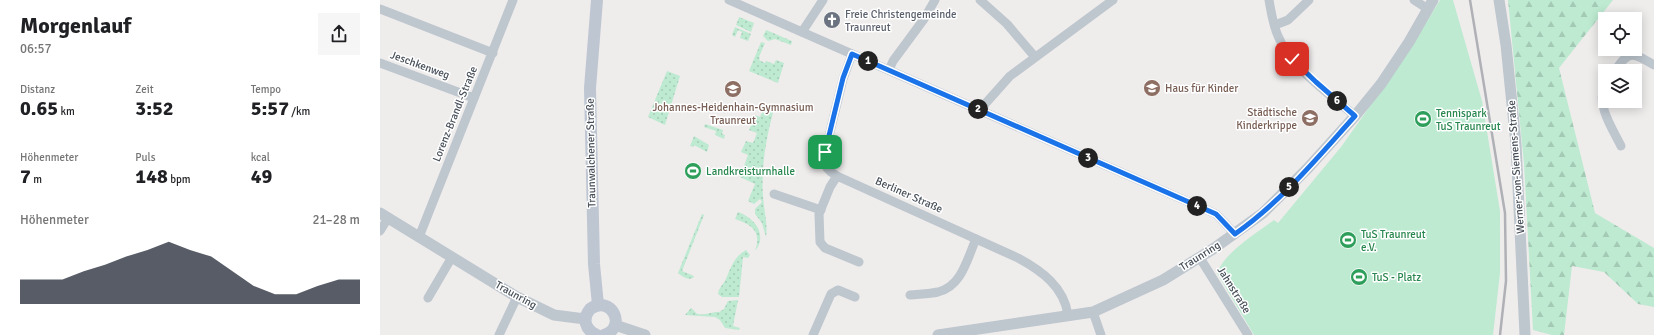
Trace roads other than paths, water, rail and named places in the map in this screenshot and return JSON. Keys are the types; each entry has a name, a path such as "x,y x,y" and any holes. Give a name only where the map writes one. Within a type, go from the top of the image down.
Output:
{"main road":[{"name":"Traunwalchener Straße","path":"597,0 590,88 594,256 598,305"},
{"path":"597,335 589,330 585,319 590,309 598,305 607,306 612,310 616,318 615,325 612,330 604,335"}],"street":[{"name":"Lorenz-Brandl-Straße","path":"419,237 514,0"},
{"path":"729,0 1216,214 1235,234"},
{"path":"802,32 823,0"},
{"path":"889,70 893,61 924,20 934,0"},
{"path":"980,0 1007,24 1035,57"},
{"path":"982,111 985,104 1010,76 1113,0"},
{"path":"1269,0 1278,36 1292,59 1355,116"},
{"path":"1275,25 1288,20 1309,0"},
{"path":"1414,0 1431,4"},
{"name":"Werner-von-Siemens-Straße","path":"1499,0 1506,45 1516,144 1525,335"},
{"name":"Traunring","path":"938,335 1093,312 1163,280 1200,258 1254,221 1308,168 1355,116 1381,84 1409,42 1431,4"},
{"path":"380,9 493,53"},
{"name":"Berliner Straße","path":"852,54 843,78 825,152 827,168 837,176 1018,258 1043,273 1054,284 1063,297 1068,315"},
{"path":"1619,64 1629,55 1637,55 1654,65"},
{"name":"Jeschkenweg","path":"380,63 474,98"},
{"path":"1603,108 1621,146"},
{"path":"837,176 830,187 821,210 819,228 820,242 825,248 859,262"},
{"path":"774,194 821,210"},
{"path":"380,231 384,215"},
{"name":"Traunring","path":"384,215 517,297 554,315 585,319"},
{"path":"910,295 937,292 952,286 960,276 976,239"},
{"path":"428,298 452,257"},
{"name":"Jahnstraße","path":"1200,258 1248,335"},
{"path":"813,335 831,294 838,290 855,297"},
{"path":"499,335 517,297"},
{"path":"1093,312 1101,335"},
{"path":"615,325 645,335"}],"railway":[{"path":"1470,0 1505,213 1506,281 1500,335"}],"place":[{"name":"Freie Christengemeinde Traunreut","path":"832,20"},
{"name":"Haus für Kinder","path":"1152,88"},
{"name":"Johannes-Heidenhain-Gymnasium Traunreut","path":"733,89"},
{"name":"Städtische Kinderkrippe","path":"1310,118"},
{"name":"Tennispark TuS Traunreut","path":"1423,119"},
{"name":"Landkreisturnhalle","path":"693,171"},
{"name":"TuS Traunreut e.V.","path":"1348,240"},
{"name":"TuS - Platz","path":"1359,277"}]}
